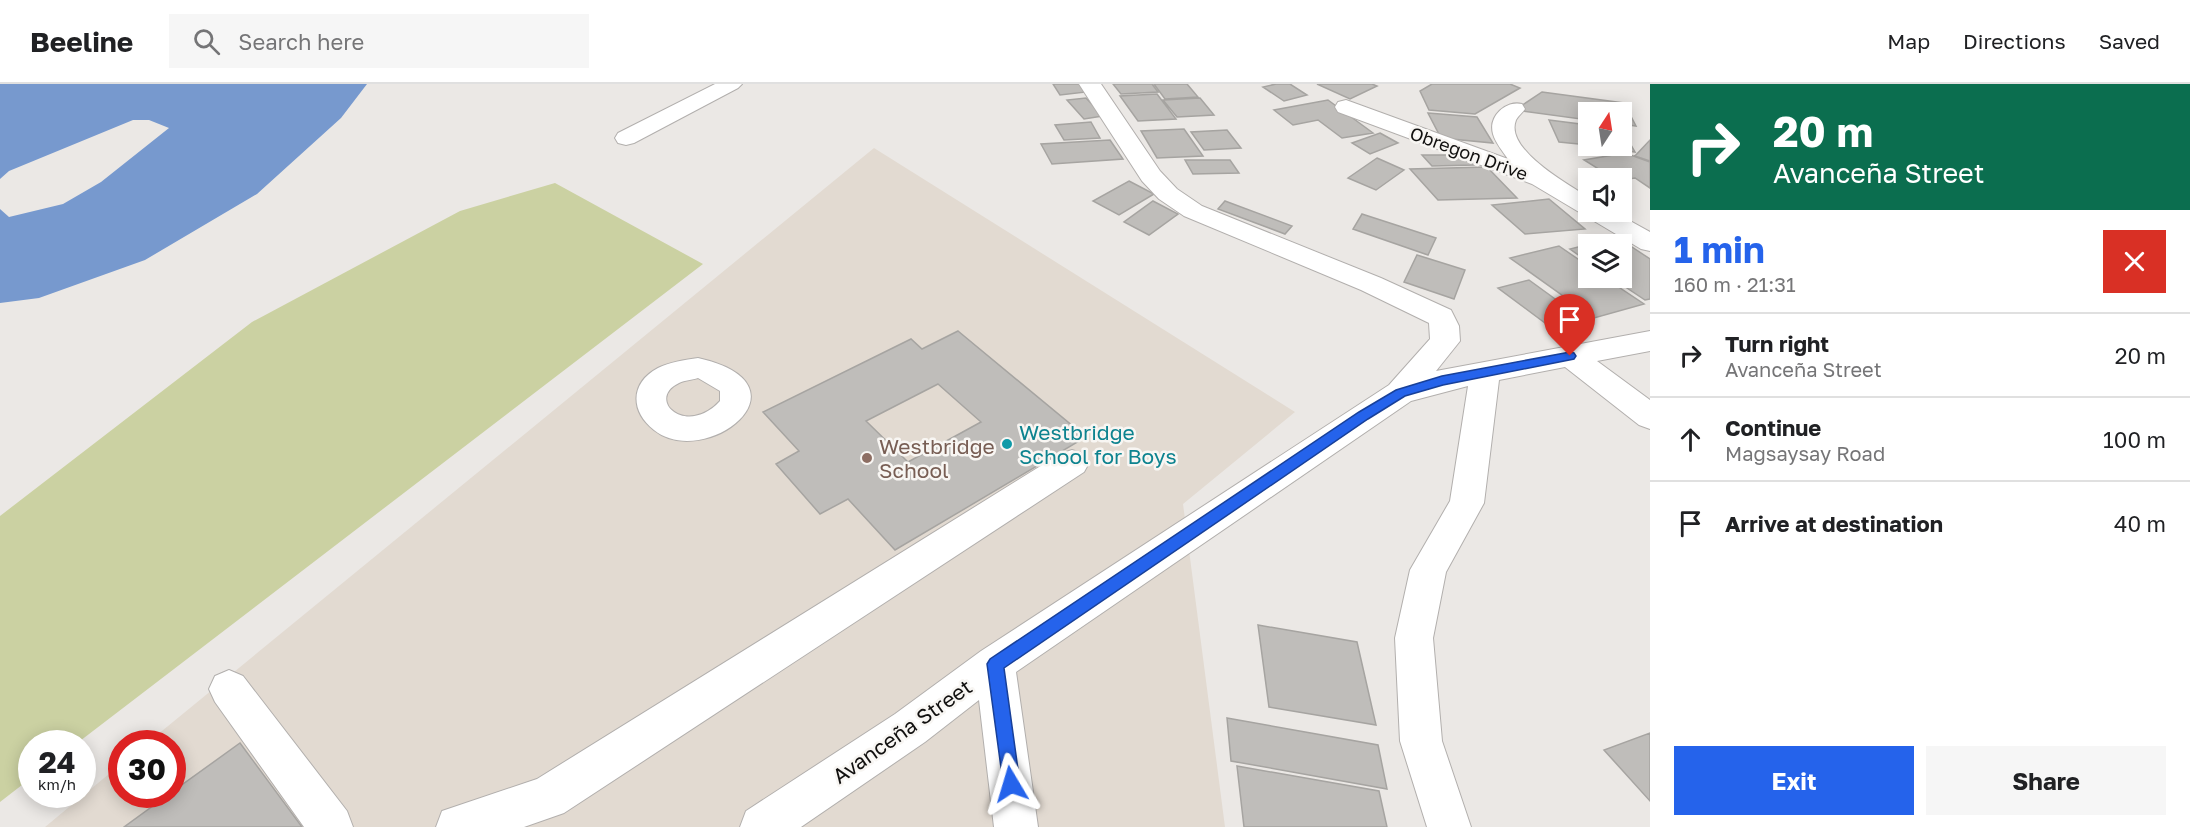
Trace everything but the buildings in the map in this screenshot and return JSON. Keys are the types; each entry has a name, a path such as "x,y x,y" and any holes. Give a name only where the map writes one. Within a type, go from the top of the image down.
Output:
{"street":[{"path":"626,138 730,84"},
{"path":"1090,84 1151,176 1168,194 1194,211 1371,284 1431,310 1441,317 1445,326 1445,341 1400,393"},
{"name":"Obregon Drive","path":"1346,107 1541,179 1578,201"},
{"path":"1514,109 1505,119 1504,133 1517,155 1541,179"},
{"path":"1613,222 1650,243"},
{"path":"1400,393 1442,380 1650,341"},
{"path":"1570,356 1650,417"},
{"path":"1449,827 1421,741 1414,638 1428,570 1467,503 1485,372"},
{"name":"Avanceña Street","path":"762,827 910,728 995,664 1353,422 1400,393"},
{"path":"458,827 539,812 1072,463"},
{"path":"995,664 1016,827"},
{"path":"229,689 331,827"}],"shaded area":[{"name":"Westbridge School","path":"874,148 1295,412 1183,504 1225,827 45,827 68,808 96,808 96,785 108,775 108,808 186,808 186,730 163,730"}],"green space":[{"path":"555,183 703,264 94,730 18,730 18,788 0,802 0,516 252,322 460,211"}],"water":[{"path":"0,84 367,84 341,118 257,194 145,260 39,298 0,303 0,209 9,217 63,204 101,182 169,128 149,120 133,120 9,171 0,179"}],"place":[{"name":"Westbridge School for Boys","path":"1007,444"},
{"name":"Westbridge School","path":"867,458"}],"route":[{"path":"1011,784 995,664 1363,415 1400,393 1442,380 1570,356"}]}
